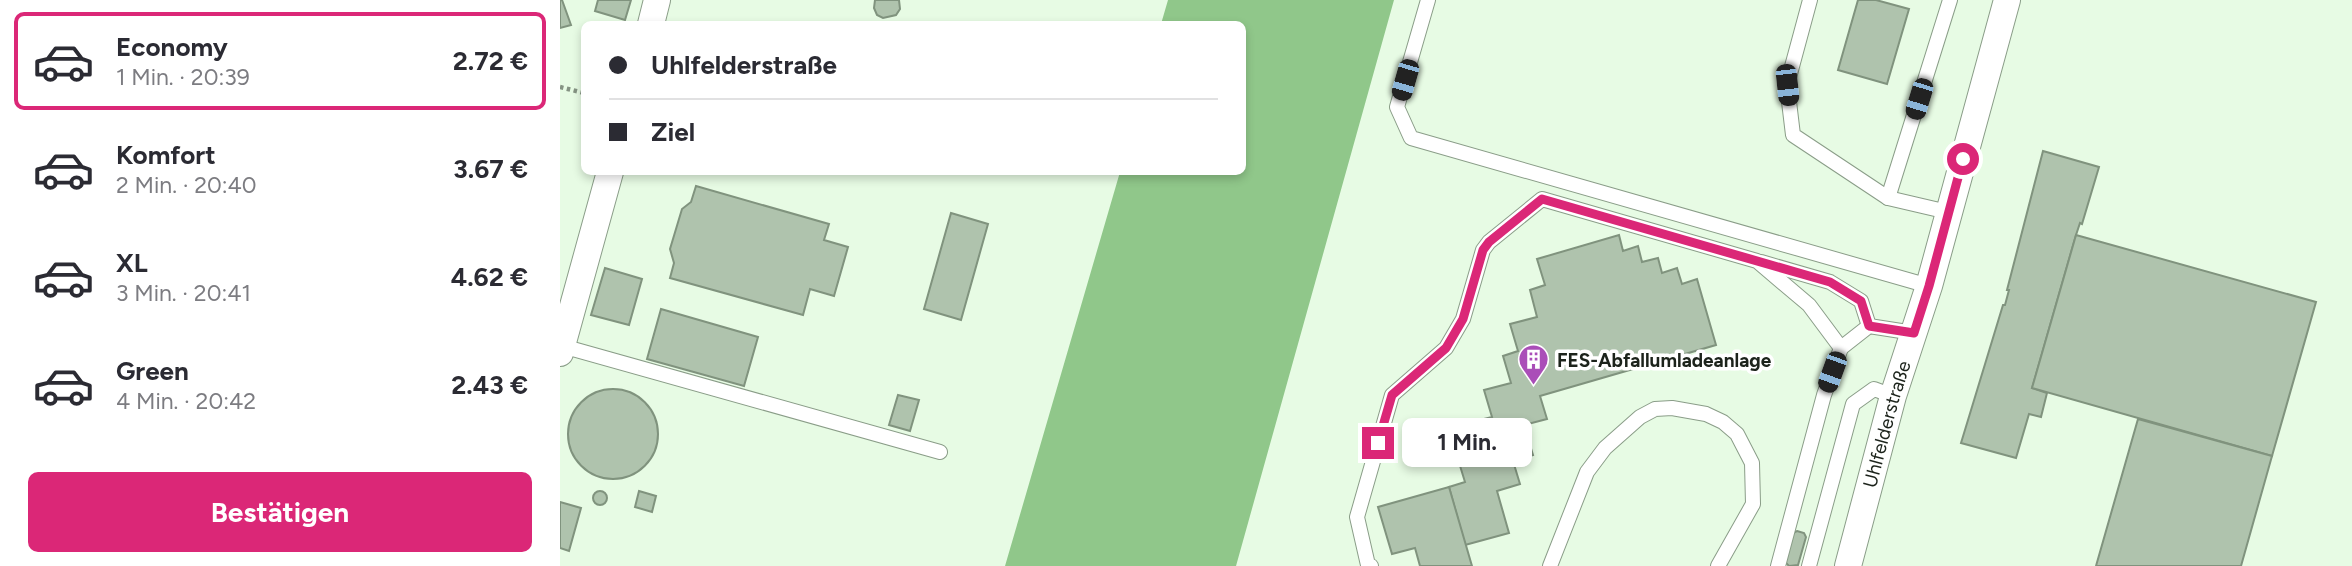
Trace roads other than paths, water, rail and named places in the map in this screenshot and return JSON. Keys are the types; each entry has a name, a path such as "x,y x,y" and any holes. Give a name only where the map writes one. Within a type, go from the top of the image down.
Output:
{"street":[{"path":"652,21 657,0"},
{"name":"Uhlfelderstraße","path":"1848,566 1894,396 1929,286 2007,0"},
{"path":"561,349 609,175"}],"lane":[{"path":"1428,0 1397,107 1411,138 1929,286"},
{"path":"1810,0 1787,85 1793,135 1888,198 1948,212"},
{"path":"1888,198 1950,0"},
{"path":"1371,566 1368,565 1357,517 1392,395 1446,348 1463,319 1483,250 1489,242 1542,199 1830,282 1861,301 1869,326"},
{"path":"1757,261 1809,305 1841,348"},
{"path":"1778,566 1824,395 1841,348 1869,326 1914,333"},
{"path":"561,349 940,452"},
{"path":"1809,566 1853,404 1874,389 1894,396"},
{"path":"1550,566 1587,472 1605,448 1640,417 1655,409 1672,408 1706,414 1723,422 1737,434 1752,463 1753,504 1718,566"}],"place":[{"name":"FES-Abfallumladeanlage","path":"1534,387"}]}
